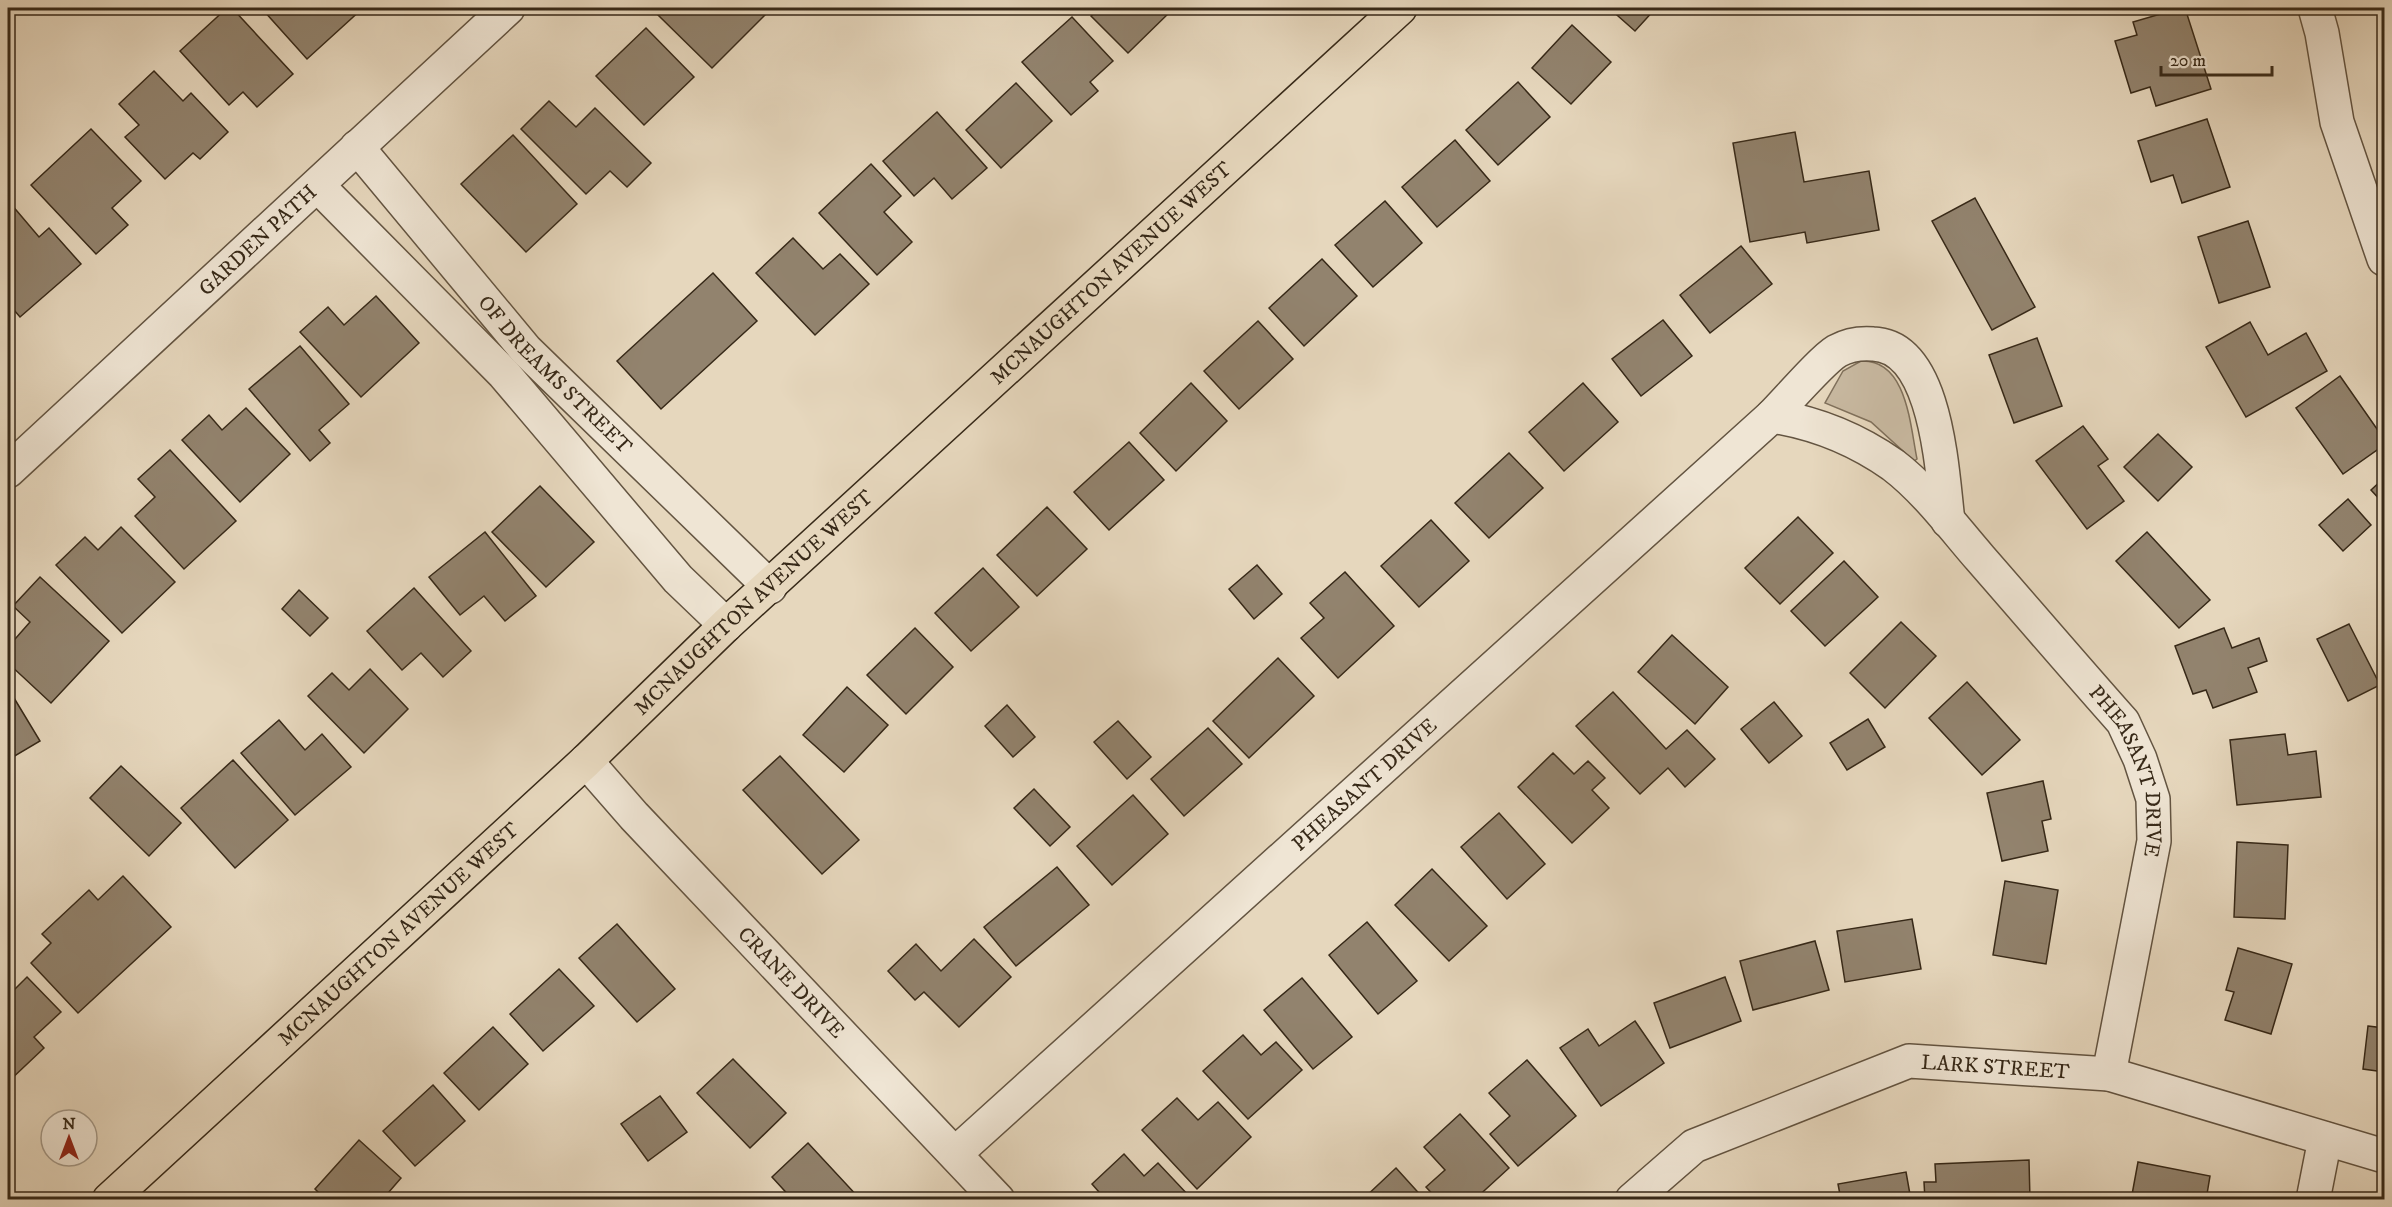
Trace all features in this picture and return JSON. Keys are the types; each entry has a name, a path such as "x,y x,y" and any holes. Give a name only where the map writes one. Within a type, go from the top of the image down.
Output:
{"main road":[{"name":"MCNAUGHTON AVENUE WEST","path":"110,1200 586,761 726,625 1400,8"}],"street":[{"name":"GARDEN PATH","path":"8,471 508,8"},
{"path":"2314,8 2322,33 2337,122 2385,259"},
{"name":"OF DREAMS STREET","path":"357,147 526,350 770,587"},
{"name":"OF DREAMS STREET","path":"318,186 504,374 678,579 726,625"},
{"name":"PHEASANT DRIVE","path":"956,1153 1772,416 1836,351 1858,343 1878,344 1899,352 1914,370 1928,398 1938,442 1948,521"},
{"name":"PHEASANT DRIVE","path":"1772,416 1813,424 1867,448 1895,467 1948,521 2123,722 2140,759 2153,799 2154,841 2109,1074"},
{"name":"CRANE DRIVE","path":"586,761 998,1200"},
{"name":"LARK STREET","path":"1632,1200 1694,1146 1909,1061 2109,1074 2385,1156"},
{"path":"2313,1200 2325,1138"}],"shaded area":[{"path":"1861,361 1876,363 1888,371 1897,382 1904,396 1908,413 1917,459 1914,461 1871,422 1825,403 1843,371"}],"building":[{"path":"227,8 232,8 293,74 257,107 243,92 229,105 180,51"},
{"path":"268,8 363,8 307,59 264,11"},
{"path":"664,8 766,8 769,11 712,68 657,14"},
{"path":"789,8 802,8 795,14"},
{"path":"1100,8 1174,8 1128,53 1091,16"},
{"path":"1609,8 1656,8 1635,31"},
{"path":"2185,8 2211,89 2156,106 2150,87 2131,93 2115,41 2137,35 2133,22"},
{"path":"1072,17 1113,61 1090,82 1098,91 1071,115 1022,62"},
{"path":"1572,25 1611,62 1571,104 1532,68"},
{"path":"646,28 694,77 644,125 596,76"},
{"path":"154,71 183,101 191,93 228,132 200,159 193,153 165,179 125,137 139,125 119,104"},
{"path":"1518,82 1550,117 1498,165 1466,130"},
{"path":"1016,83 1052,121 1001,168 966,130"},
{"path":"549,101 576,127 595,108 651,163 627,187 610,171 586,194 521,129"},
{"path":"937,112 987,168 952,199 934,178 914,196 883,161"},
{"path":"2207,119 2230,187 2182,203 2173,175 2151,182 2138,141"},
{"path":"91,129 141,181 112,208 128,225 96,254 31,185"},
{"path":"1795,132 1804,182 1869,171 1879,230 1807,243 1805,232 1750,242 1733,143"},
{"path":"513,135 577,204 526,252 461,184"},
{"path":"1455,140 1490,181 1437,227 1402,187"},
{"path":"871,164 901,196 884,212 912,242 877,275 819,213"},
{"path":"1975,198 2035,307 1992,330 1932,221"},
{"path":"1385,201 1422,243 1373,287 1335,245"},
{"path":"11,204 39,237 49,228 81,264 20,317 8,303 8,208"},
{"path":"2248,221 2270,287 2219,303 2198,237"},
{"path":"793,238 823,269 840,254 869,284 815,335 756,273"},
{"path":"1741,246 1772,284 1710,333 1680,295"},
{"path":"1322,259 1357,296 1304,346 1269,308"},
{"path":"713,273 757,321 661,409 617,361"},
{"path":"376,296 419,343 361,397 300,332 328,307 344,325"},
{"path":"1663,320 1692,356 1641,396 1612,359"},
{"path":"1258,321 1293,359 1239,409 1204,371"},
{"path":"2250,322 2268,355 2306,333 2327,371 2246,417 2206,347"},
{"path":"2037,338 2062,406 2014,423 1989,355"},
{"path":"300,346 349,404 319,430 330,443 310,461 249,389"},
{"path":"2340,376 2384,439 2384,445 2343,474 2296,408"},
{"path":"1191,383 1227,421 1176,471 1140,433"},
{"path":"1583,383 1618,422 1564,471 1529,432"},
{"path":"246,408 290,454 240,502 182,440 209,415 222,430"},
{"path":"2083,426 2108,459 2098,466 2124,501 2087,529 2036,461"},
{"path":"2158,434 2192,467 2158,501 2124,467"},
{"path":"1129,442 1164,480 1109,530 1074,492"},
{"path":"170,450 236,521 184,569 135,516 155,497 138,479"},
{"path":"1509,453 1543,488 1489,538 1455,503"},
{"path":"2384,478 2384,504 2371,490"},
{"path":"540,486 594,542 546,587 492,532"},
{"path":"2348,499 2371,525 2343,551 2319,525"},
{"path":"1047,507 1087,549 1037,596 997,555"},
{"path":"1798,517 1833,553 1780,604 1745,568"},
{"path":"1431,520 1469,561 1419,607 1381,566"},
{"path":"121,527 175,582 122,633 56,565 85,537 98,550"},
{"path":"485,532 536,596 505,621 484,596 460,615 429,577"},
{"path":"2147,532 2210,600 2179,628 2116,561"},
{"path":"1844,561 1878,597 1825,646 1791,611"},
{"path":"1257,565 1282,594 1254,619 1229,589"},
{"path":"983,568 1019,607 971,651 935,613"},
{"path":"1345,572 1394,626 1338,678 1301,638 1324,618 1310,603"},
{"path":"40,577 109,641 51,703 8,663 8,647 30,622 13,606"},
{"path":"414,588 471,651 443,677 421,653 402,670 367,631"},
{"path":"299,590 328,618 310,636 282,609"},
{"path":"1901,622 1936,656 1885,708 1850,673"},
{"path":"2349,624 2380,685 2348,701 2317,639"},
{"path":"915,628 953,667 906,714 867,675"},
{"path":"2224,628 2232,648 2259,638 2267,661 2248,668 2257,692 2213,708 2206,690 2193,694 2175,646"},
{"path":"1672,635 1728,687 1695,724 1638,672"},
{"path":"1278,658 1314,696 1249,758 1213,721"},
{"path":"370,669 408,709 364,753 308,696 332,673 349,690"},
{"path":"1967,682 2020,740 1982,775 1929,718"},
{"path":"847,687 888,725 844,772 803,735"},
{"path":"8,688 40,741 8,760"},
{"path":"1613,692 1666,749 1687,730 1715,759 1685,787 1668,768 1640,794 1576,726"},
{"path":"1774,702 1802,736 1769,763 1741,729"},
{"path":"1007,705 1035,737 1013,757 985,726"},
{"path":"1868,719 1885,747 1847,770 1830,743"},
{"path":"279,720 305,750 322,734 351,767 295,815 241,753"},
{"path":"1118,721 1151,757 1127,779 1094,742"},
{"path":"1208,728 1242,764 1184,816 1151,779"},
{"path":"2285,734 2288,755 2316,751 2321,797 2237,805 2230,740"},
{"path":"1553,753 1574,774 1588,761 1605,778 1592,790 1609,808 1572,843 1518,787"},
{"path":"780,756 859,840 822,874 743,790"},
{"path":"233,760 288,820 235,868 181,808"},
{"path":"121,766 181,823 149,856 90,798"},
{"path":"2043,781 2051,819 2042,821 2048,851 2002,861 1987,793"},
{"path":"1034,789 1070,827 1050,846 1014,808"},
{"path":"1133,795 1168,834 1112,885 1077,846"},
{"path":"1499,813 1545,864 1507,899 1461,847"},
{"path":"2237,842 2288,845 2285,919 2234,917"},
{"path":"1057,867 1089,905 1016,966 984,927"},
{"path":"1432,869 1487,926 1449,961 1395,905"},
{"path":"123,876 171,927 78,1013 31,963 51,943 42,934 89,890 98,900"},
{"path":"2005,881 2058,890 2046,964 1993,955"},
{"path":"1912,919 1921,969 1845,982 1837,931"},
{"path":"1367,922 1417,981 1378,1014 1329,955"},
{"path":"617,924 675,989 637,1022 579,958"},
{"path":"974,939 1011,977 959,1027 924,992 915,1000 888,971 916,944 941,971"},
{"path":"1815,941 1829,990 1753,1010 1740,961"},
{"path":"2238,948 2292,964 2271,1034 2225,1020 2234,992 2226,990"},
{"path":"559,969 594,1006 543,1051 510,1014"},
{"path":"27,977 61,1012 34,1037 44,1048 8,1082 8,996"},
{"path":"1725,977 1741,1021 1670,1048 1654,1003"},
{"path":"1302,978 1352,1037 1313,1069 1264,1010"},
{"path":"1635,1021 1664,1063 1601,1106 1560,1048 1588,1029 1599,1046"},
{"path":"2368,1026 2384,1028 2384,1072 2363,1069"},
{"path":"493,1027 528,1064 479,1110 444,1073"},
{"path":"1243,1035 1261,1055 1276,1042 1302,1070 1248,1119 1203,1071"},
{"path":"733,1059 786,1113 750,1148 697,1093"},
{"path":"1527,1060 1576,1116 1518,1166 1490,1134 1510,1116 1489,1093"},
{"path":"433,1085 465,1121 415,1166 383,1131"},
{"path":"660,1096 687,1132 648,1161 621,1124"},
{"path":"1177,1098 1198,1120 1218,1102 1251,1137 1197,1189 1142,1130"},
{"path":"1460,1114 1509,1168 1474,1200 1438,1200 1426,1187 1445,1170 1424,1147"},
{"path":"359,1140 401,1178 382,1200 326,1200 315,1189"},
{"path":"808,1143 860,1200 793,1200 772,1177"},
{"path":"1124,1154 1144,1176 1158,1163 1191,1198 1106,1200 1092,1184"},
{"path":"2029,1160 2030,1200 1925,1200 1924,1182 1936,1182 1935,1164"},
{"path":"2138,1162 2210,1176 2206,1200 2131,1200"},
{"path":"1396,1168 1425,1200 1362,1200"},
{"path":"1906,1172 1911,1200 1841,1200 1838,1184"}]}
